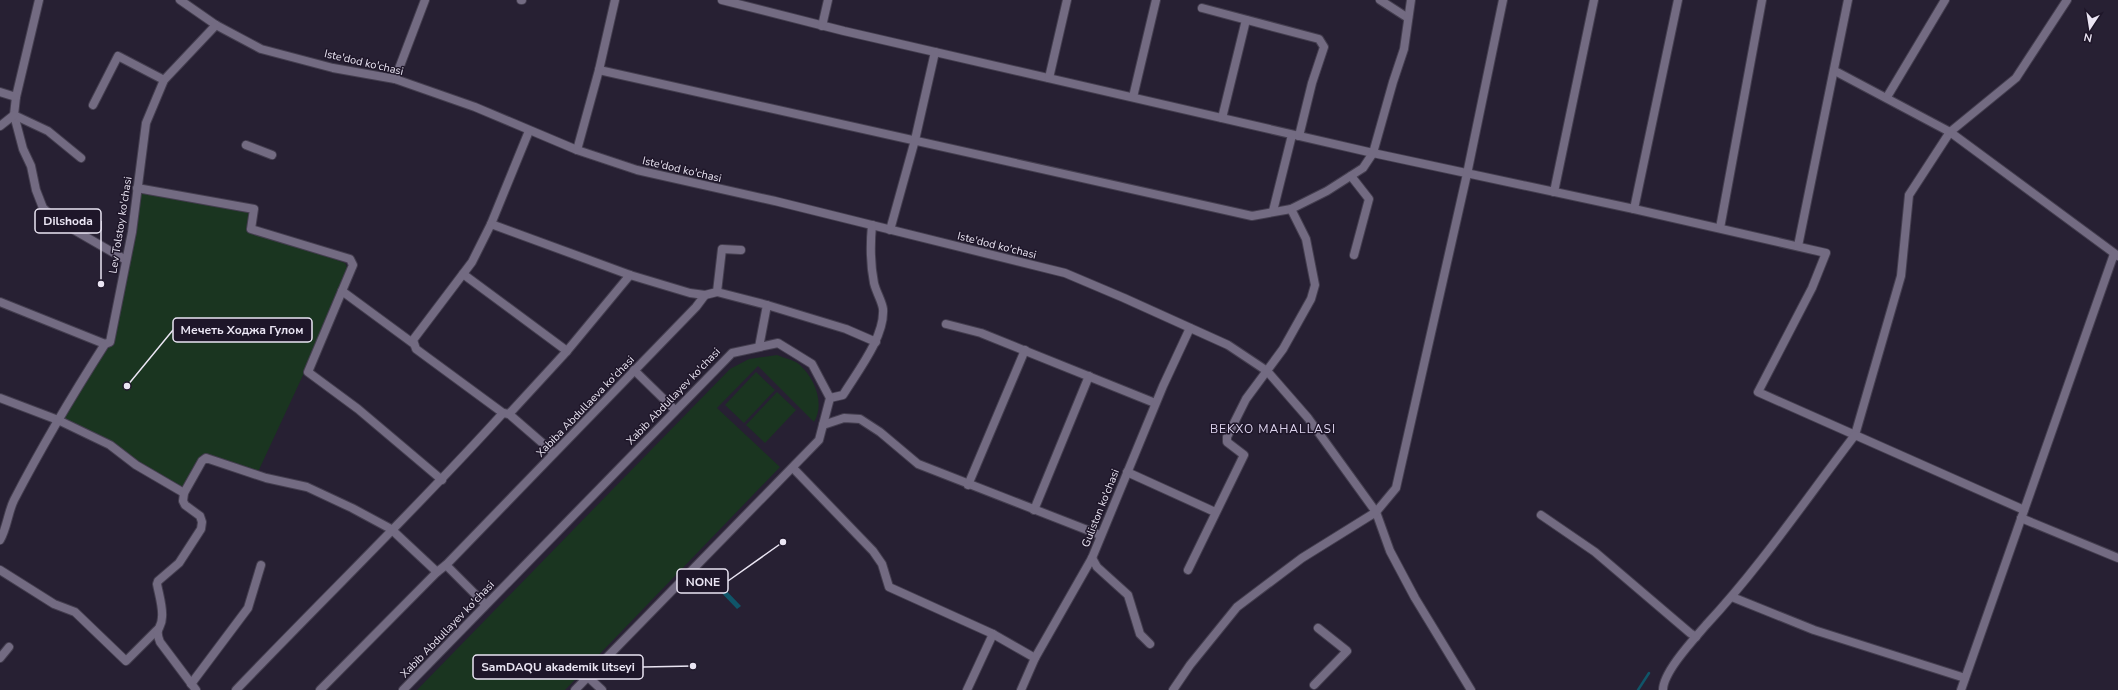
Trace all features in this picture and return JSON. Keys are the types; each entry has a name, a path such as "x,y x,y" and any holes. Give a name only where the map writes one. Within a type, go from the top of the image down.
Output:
{"street":[{"path":"39,0 16,97 14,115 23,149 31,166 43,208 56,219 126,260"},
{"name":"Iste'dod ko'chasi","path":"180,0 216,25 261,48 284,56 395,79 475,107 577,150 637,170 774,201 1064,273 1228,345 1267,371 1308,418 1376,512 1390,551 1415,598 1471,690"},
{"path":"395,79 425,0"},
{"path":"577,150 599,70 615,0"},
{"path":"722,0 822,26 1373,153 1634,209 1826,253 1812,288 1758,392 1855,435 2118,558"},
{"path":"822,26 828,0"},
{"path":"1049,78 1067,0"},
{"path":"1133,97 1156,0"},
{"path":"1380,0 1408,18"},
{"path":"599,70 1252,216 1291,209 1327,191 1363,168 1373,153 1404,49 1408,30 1411,0"},
{"path":"1173,690 1190,665 1237,607 1302,558 1376,512 1396,488 1467,174 1503,0"},
{"path":"1554,192 1594,0"},
{"path":"1634,209 1678,0"},
{"path":"1720,228 1762,0"},
{"path":"1798,246 1835,71 1848,0"},
{"path":"1887,97 1945,0"},
{"path":"1663,690 1666,677 1696,636 1732,598 1855,435 1901,276 1908,195 1950,132 2016,78 2067,0"},
{"path":"1202,8 1319,39 1324,47 1295,135 1273,212"},
{"path":"1222,118 1246,20"},
{"name":"Lev Tolstoy ko'chasi","path":"0,540 13,502 58,420 105,344 110,342 128,250 146,123 164,80 216,25"},
{"path":"890,230 915,140 935,52"},
{"path":"93,105 118,56 164,80"},
{"path":"1835,71 1887,97 1950,132 2116,255 2022,514 1961,690"},
{"path":"0,92 16,97"},
{"path":"0,126 14,115"},
{"path":"14,115 48,131 81,158"},
{"path":"529,131 491,224 472,262 414,336 414,344 416,349 506,413 554,453"},
{"path":"246,145 272,154"},
{"path":"1351,176 1369,199 1354,255"},
{"path":"137,188 254,209 251,229 350,259 353,264 308,372 358,409 442,480"},
{"path":"1188,570 1244,455 1227,442 1227,437 1246,399 1283,349 1308,305 1315,285 1306,239 1291,209"},
{"path":"491,224 630,274 690,293 705,295 717,292 767,305 846,329 876,342"},
{"path":"575,690 819,440 830,398 843,395 876,342 883,309 874,284 869,252 872,225"},
{"path":"717,292 722,249 741,250"},
{"path":"115,254 128,250"},
{"path":"463,274 567,351"},
{"path":"236,690 567,351 630,274"},
{"path":"342,291 414,344"},
{"name":"Xabiba Abdullaeva ko'chasi","path":"320,690 437,572 446,565 696,307 705,295"},
{"path":"0,302 105,344"},
{"path":"759,347 767,305"},
{"path":"946,324 981,332 1155,403"},
{"name":"Guliston ko'chasi","path":"1021,690 1035,658 1092,558 1100,535 1155,403 1190,328"},
{"name":"Xabib Abdullayev ko'chasi","path":"403,690 485,604 732,353 778,343 812,364 830,398"},
{"path":"968,485 1026,350"},
{"path":"634,370 675,410"},
{"path":"1034,510 1089,376"},
{"path":"0,398 58,420 110,445 136,465 184,492"},
{"path":"823,425 844,418 860,419 880,432 918,464 968,485 1100,535"},
{"path":"0,570 54,604 75,612 126,661 157,630 162,618 158,580 179,563 201,529 202,522 200,516 184,505 184,492 206,458 266,478 306,487 352,508 392,529 437,572"},
{"path":"793,468 873,551 882,564 889,587 993,634 1035,658"},
{"path":"1127,472 1215,512"},
{"path":"1541,515 1595,552 1690,633 1696,636"},
{"path":"1092,558 1097,567 1128,595 1140,634 1150,644"},
{"path":"157,630 160,642 194,687 248,608 261,565"},
{"path":"446,565 485,604"},
{"path":"1732,598 1814,630 1965,678"},
{"path":"1314,688 1346,651 1318,628"},
{"path":"967,690 993,634"},
{"path":"0,658 9,647"},
{"path":"588,677 602,690"}],"green space":[{"path":"137,188 254,209 251,229 345,263 348,269 325,328 257,474 204,455 199,476 184,493 103,441 58,420 110,342"},
{"path":"777,355 798,363 814,384 817,392 819,407 814,422 758,366 717,408 780,467 565,690 417,690 730,369 749,359"},
{"path":"756,372 775,390 744,423 725,405"},
{"path":"777,392 796,410 765,443 746,425"}],"water":[{"path":"716,580 741,606 737,609 713,584"}],"waterway":[{"path":"1638,690 1649,673"}],"place":[{"name":"Dilshoda","path":"101,284"},
{"name":"Мечеть Ходжа Гулом","path":"127,386"},
{"name":"NONE","path":"783,542"},
{"name":"SamDAQU akademik litseyi","path":"693,666"}],"district":[{"name":"BEKXO MAHALLASI","path":"1273,429"}]}
